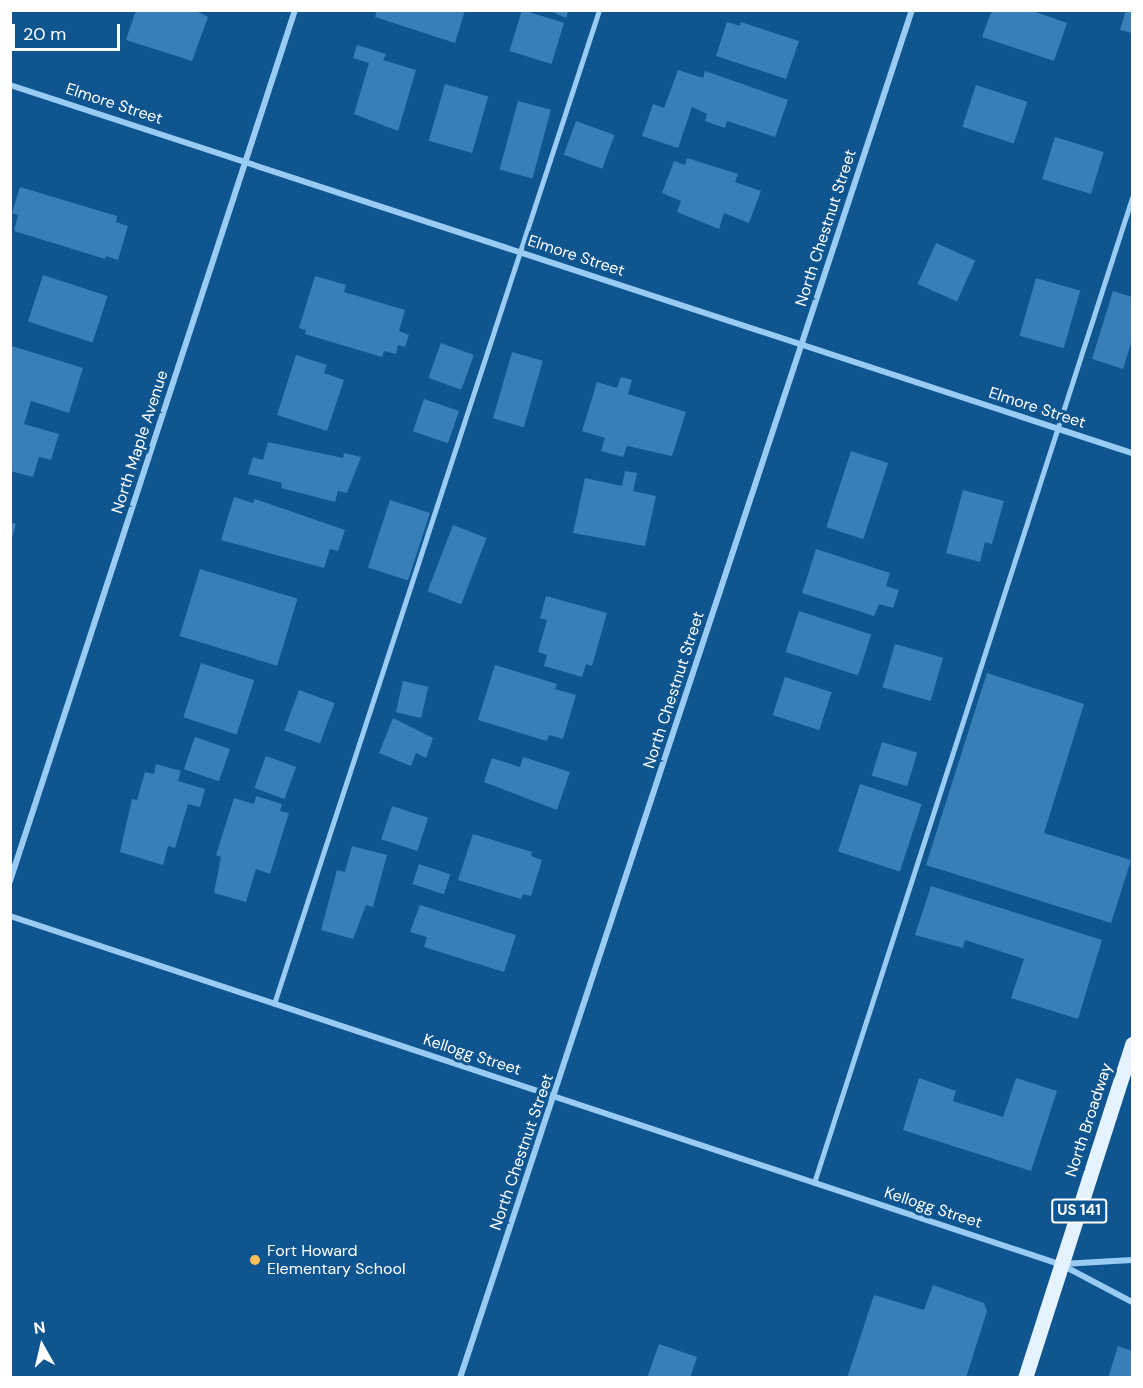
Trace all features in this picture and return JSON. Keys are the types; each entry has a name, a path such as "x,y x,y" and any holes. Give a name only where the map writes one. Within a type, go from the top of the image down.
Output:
{"main road":[{"name":"North Broadway","path":"1025,1377 1132,1044"}],"street":[{"name":"North Maple Avenue","path":"10,881 295,10"},
{"name":"North Chestnut Street","path":"460,1377 555,1096 912,10"},
{"name":"Elmore Street","path":"10,85 1132,453"},
{"name":"Kellogg Street","path":"10,916 1062,1264 1132,1302"},
{"name":"Kellogg Street","path":"1062,1264 1132,1260"}],"lane":[{"path":"274,1004 599,10"},
{"path":"814,1183 1132,198"}],"building":[{"path":"136,10 194,10 208,17 192,61 126,40"},
{"path":"377,10 465,10 455,43 375,17"},
{"path":"522,10 564,23 552,64 509,51"},
{"path":"548,10 569,10 566,18"},
{"path":"992,10 1030,10 1067,23 1054,61 982,37"},
{"path":"1126,10 1132,10 1132,33 1120,30"},
{"path":"727,22 740,26 741,22 799,41 786,79 716,56"},
{"path":"357,45 386,54 383,60 416,70 398,131 354,114 369,63 353,58"},
{"path":"678,70 703,78 705,71 788,100 775,137 727,121 725,128 705,121 707,114 692,107 678,148 642,136 653,104 664,108"},
{"path":"445,84 488,96 472,153 429,141"},
{"path":"976,85 1027,102 1014,144 962,127"},
{"path":"518,101 551,110 532,178 500,170"},
{"path":"576,121 615,135 602,169 564,155"},
{"path":"1055,137 1104,152 1091,194 1042,179"},
{"path":"687,158 738,174 735,182 761,191 749,223 724,213 719,229 677,212 681,201 662,193 674,161 685,165"},
{"path":"20,187 117,216 116,222 128,226 118,260 106,256 105,259 14,231 18,215 12,213"},
{"path":"936,243 975,260 957,302 918,284"},
{"path":"43,275 108,296 93,343 28,322"},
{"path":"315,276 346,285 344,292 405,310 399,331 409,335 405,347 398,345 396,354 384,351 382,357 305,334 306,330 299,328"},
{"path":"1036,278 1080,291 1064,348 1019,336"},
{"path":"1113,291 1132,297 1132,340 1123,369 1092,359"},
{"path":"441,343 474,355 461,390 428,378"},
{"path":"12,346 83,368 69,413 31,401 24,424 59,434 51,460 39,457 33,477 10,471"},
{"path":"512,352 543,361 524,427 493,418"},
{"path":"296,355 327,365 324,373 344,380 327,431 277,415"},
{"path":"621,377 632,380 628,394 686,412 672,456 627,446 623,457 601,451 605,438 582,431 597,382 617,388"},
{"path":"424,399 459,411 448,443 413,431"},
{"path":"268,442 343,458 344,453 361,457 347,493 338,491 335,502 281,488 282,483 248,474 253,457 263,460"},
{"path":"851,451 888,463 863,539 826,527"},
{"path":"625,471 637,473 633,491 656,496 645,546 573,533 585,478 622,486"},
{"path":"963,490 1004,501 992,544 985,542 980,562 946,553"},
{"path":"234,497 253,503 255,499 345,530 338,551 330,549 324,568 221,540"},
{"path":"390,500 430,513 408,581 368,568"},
{"path":"10,522 16,524 11,541 10,541"},
{"path":"453,525 487,538 461,604 428,591"},
{"path":"816,549 890,573 886,586 899,590 893,608 879,604 874,616 802,593"},
{"path":"200,569 298,599 277,666 180,636"},
{"path":"546,596 607,613 592,666 586,664 582,677 544,666 547,655 538,652 547,620 540,618"},
{"path":"799,611 871,634 858,675 786,652"},
{"path":"895,644 943,658 931,701 883,687"},
{"path":"201,663 254,680 237,735 183,717"},
{"path":"495,665 557,684 555,689 576,695 563,739 549,735 547,741 478,720"},
{"path":"987,673 1084,704 1044,833 1131,860 1111,923 926,865"},
{"path":"785,677 832,692 819,730 773,715"},
{"path":"403,681 428,687 421,718 396,712"},
{"path":"299,690 335,703 320,743 284,730"},
{"path":"393,718 433,738 426,758 416,753 411,766 379,753"},
{"path":"195,737 230,749 219,781 184,769"},
{"path":"882,742 917,753 907,786 872,775"},
{"path":"266,756 296,767 284,799 254,788"},
{"path":"523,757 570,772 557,810 484,782 492,758 520,767"},
{"path":"156,764 181,771 178,781 205,789 200,807 188,804 175,848 168,846 163,865 120,852 132,799 137,800 145,772 154,774"},
{"path":"860,784 922,804 900,872 838,852"},
{"path":"256,796 282,804 280,811 289,813 270,874 256,869 246,902 214,893 221,857 216,855 234,798 254,804"},
{"path":"392,806 428,818 417,851 381,839"},
{"path":"473,834 532,852 531,856 542,860 531,896 523,894 521,899 458,880"},
{"path":"352,846 387,855 373,907 366,905 353,939 321,930 337,870 345,872"},
{"path":"419,864 450,874 444,894 413,884"},
{"path":"931,886 1102,940 1078,1019 1011,998 1024,959 965,940 963,948 915,935"},
{"path":"420,905 516,935 504,972 424,947 427,937 410,932"},
{"path":"919,1078 956,1091 953,1101 1003,1117 1016,1078 1057,1091 1031,1171 903,1130"},
{"path":"933,1285 984,1303 987,1311 966,1378 847,1378 874,1295 924,1310"},
{"path":"659,1344 697,1357 690,1378 647,1378"},
{"path":"1118,1346 1132,1351 1132,1378 1108,1378"}],"place":[{"name":"Fort Howard Elementary School","path":"255,1260"}]}
